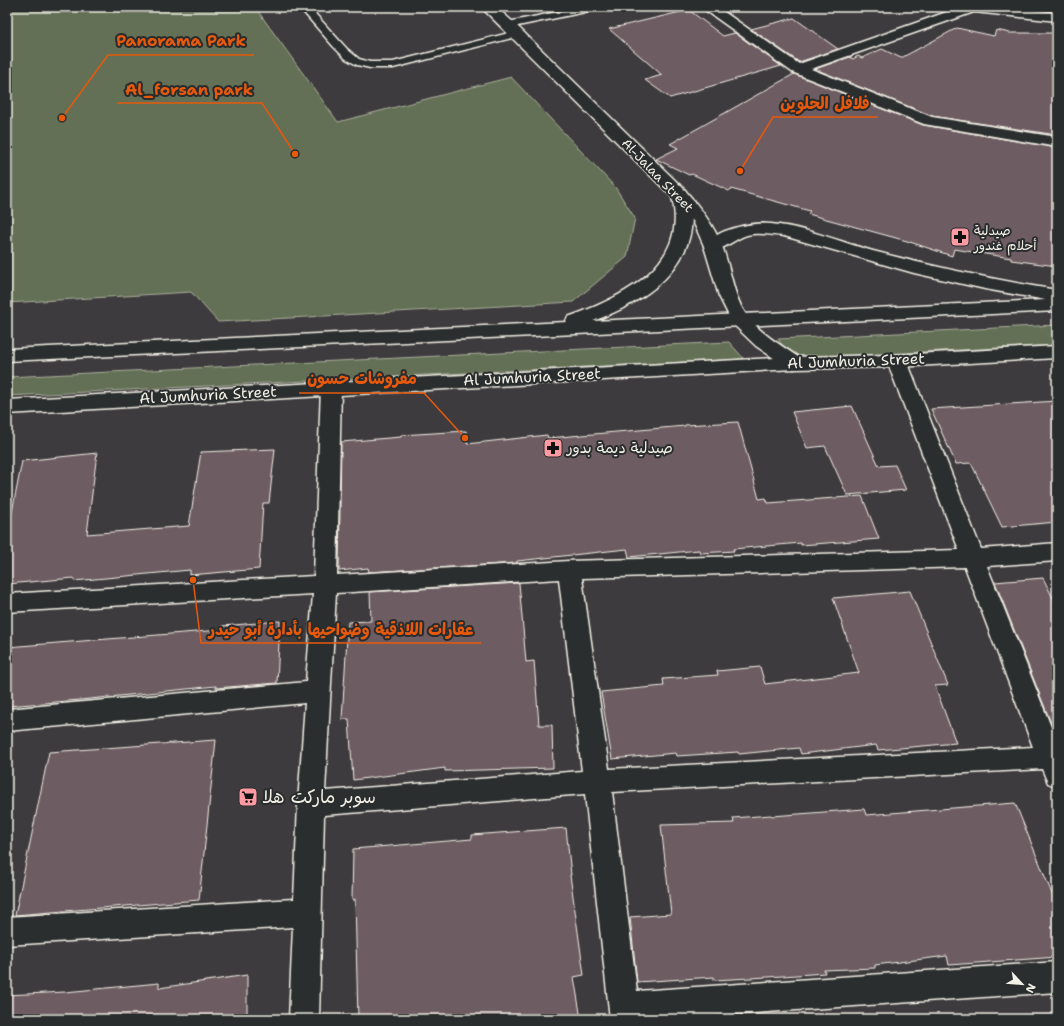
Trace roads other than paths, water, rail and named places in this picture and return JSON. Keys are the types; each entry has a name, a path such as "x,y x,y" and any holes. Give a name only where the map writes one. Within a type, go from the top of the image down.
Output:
{"street":[{"name":"Al-Jalaa Street","path":"488,7 513,29 679,194 701,220 714,246 718,266 728,296 740,320 763,342 794,363"},
{"path":"708,7 797,69 929,121 1057,142"},
{"path":"797,69 970,8 1057,17"},
{"path":"545,329 596,314 637,293 653,280 672,257 681,237 684,223 683,208 679,194"},
{"path":"714,246 732,234 758,228 784,231 905,266 997,286 1057,296"},
{"path":"7,355 1057,305"},
{"name":"Al Jumhuria Street","path":"7,406 794,363 897,361 1057,352"},
{"path":"311,804 597,781 1055,763 973,558 897,361"},
{"path":"304,1019 311,804 325,585 331,388"},
{"path":"7,603 569,570 973,558 1057,552"},
{"path":"569,570 597,781 624,1013 1057,977"},
{"path":"7,720 318,691"},
{"path":"7,931 308,912"}],"lane":[{"path":"304,7 347,55 357,62 372,65 393,65 513,29 595,7"}],"place":[{"name":"Panorama Park","path":"62,118"},
{"name":"Al_forsan park","path":"295,154"},
{"name":"فلافل الحلوين","path":"740,171"},
{"name":"صيدلية أحلام غندور","path":"960,237"},
{"name":"مفروشات حسون","path":"465,438"},
{"name":"صيدلية ديمة بدور","path":"553,448"},
{"name":"عقارات اللاذقية وضواحيها بأدارة أبو حيدر","path":"193,580"},
{"name":"سوبر ماركت هلا","path":"248,797"}]}
